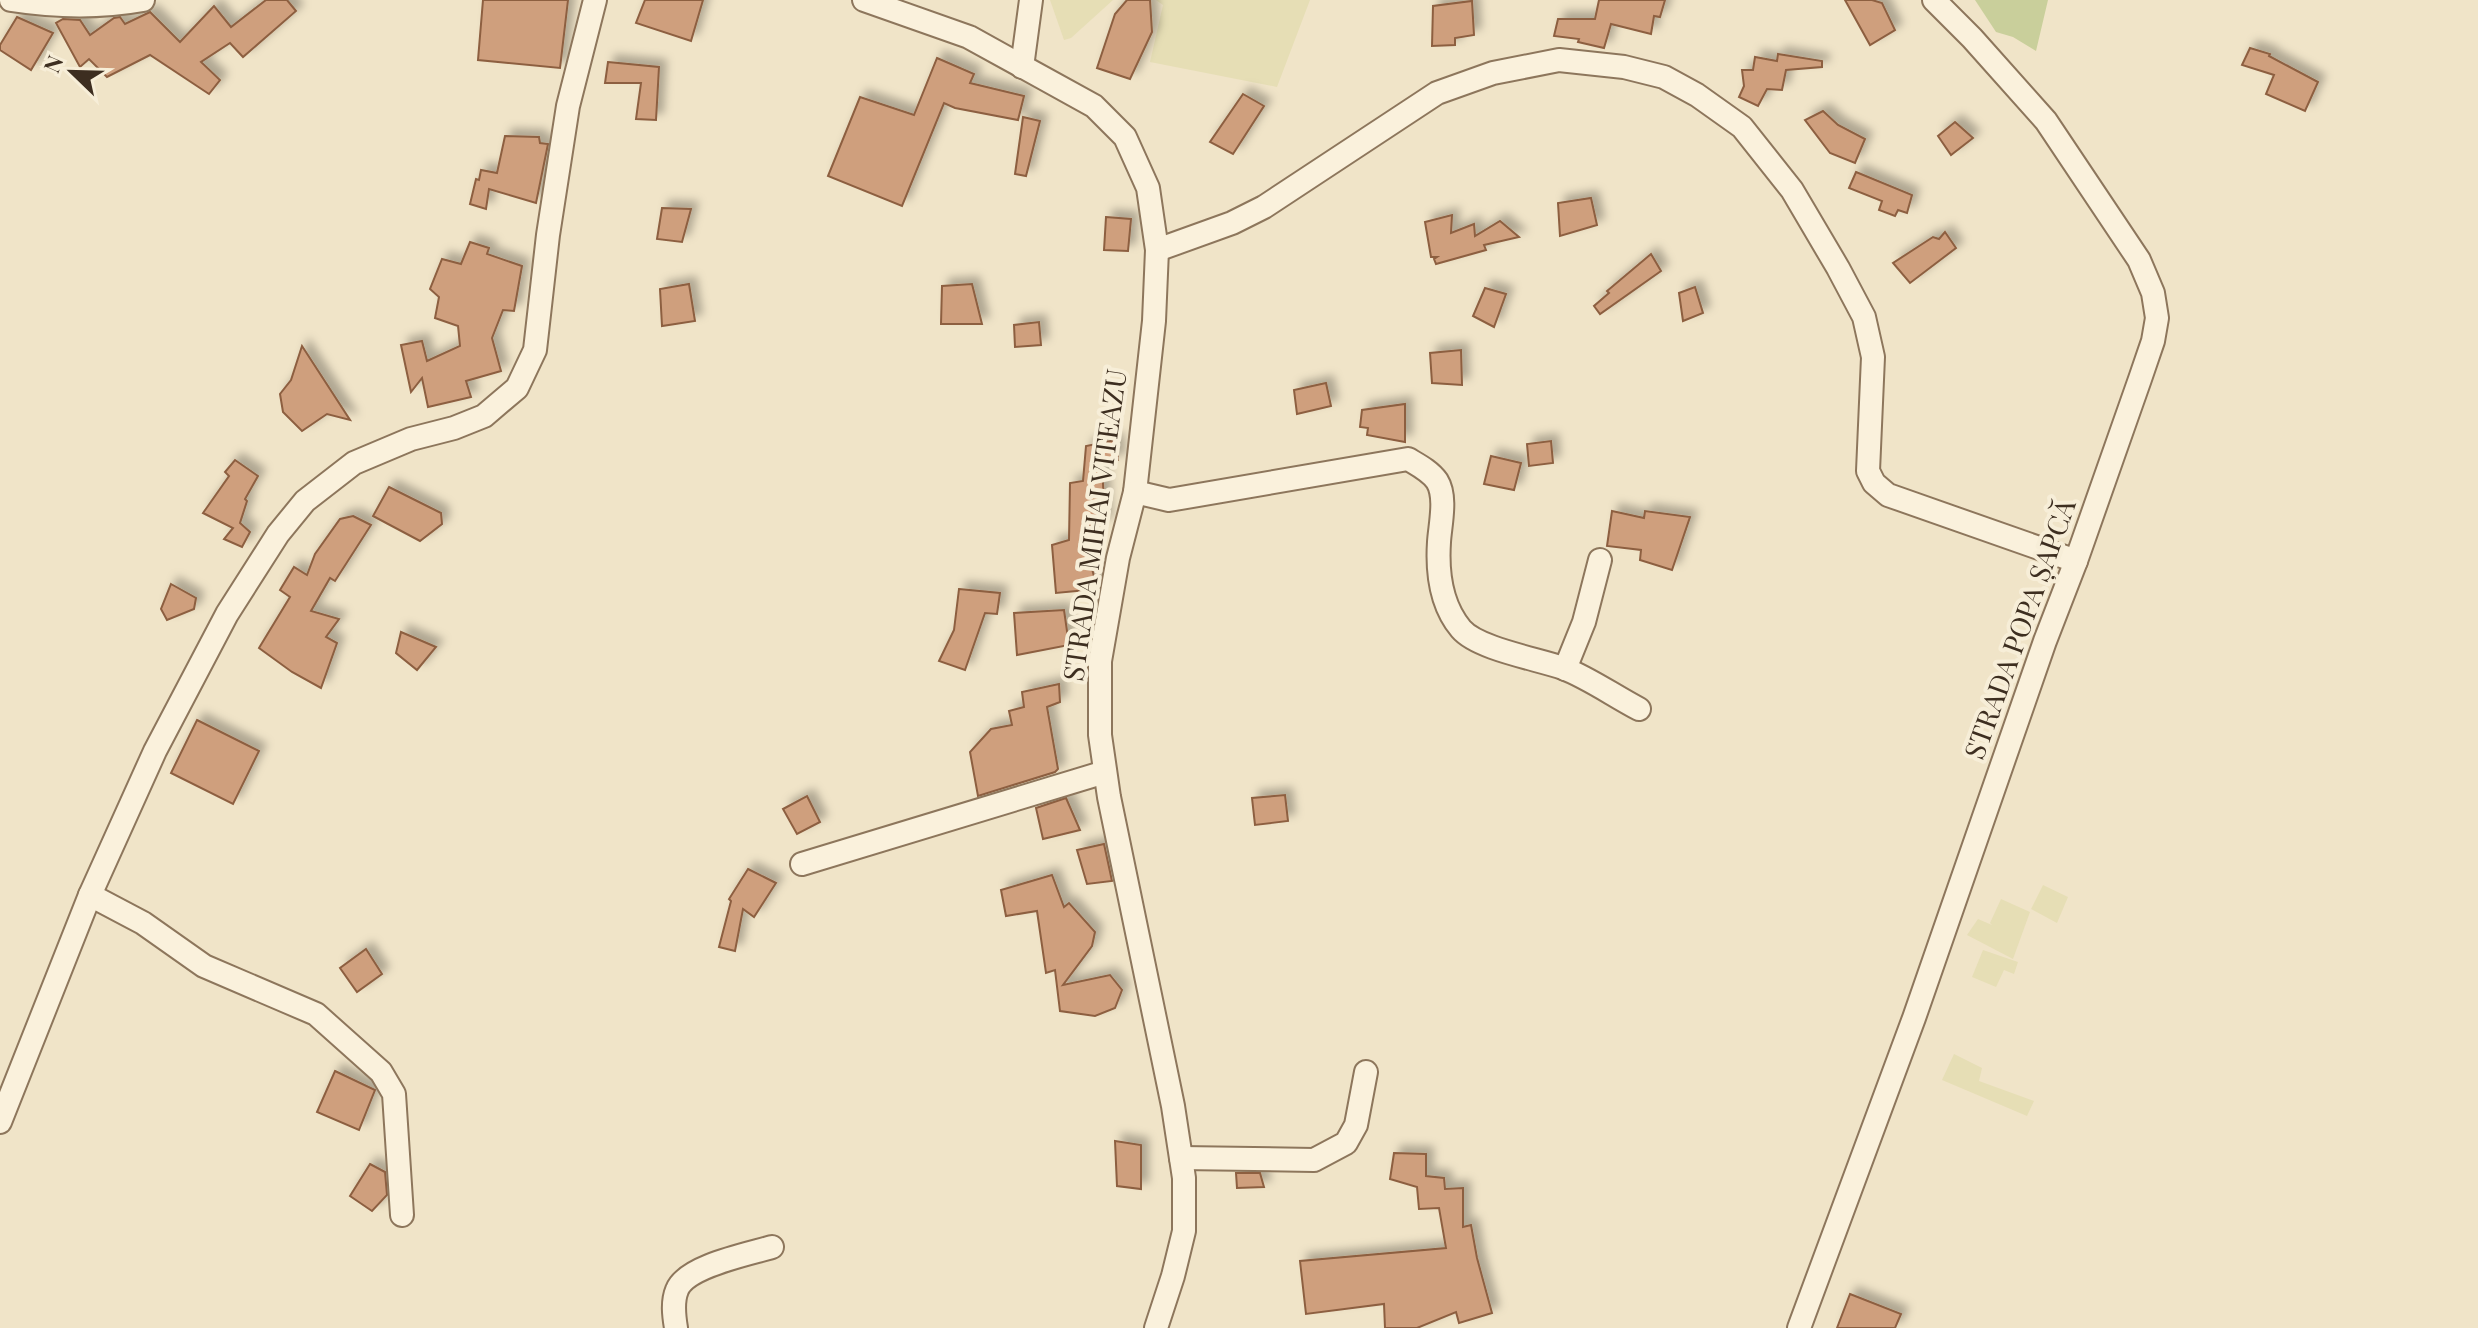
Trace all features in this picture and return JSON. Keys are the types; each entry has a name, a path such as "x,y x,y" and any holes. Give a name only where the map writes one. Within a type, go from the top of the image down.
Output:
{"street":[{"path":"11,0 63,6 114,6 143,0"},
{"path":"0,1122 90,895 155,751 227,614 278,534 305,501 354,463 411,439 454,428 484,416 517,388 535,350 548,235 568,106 595,0"},
{"name":"STRADA MIHAI VITEAZU","path":"864,0 969,37 1094,106 1125,137 1148,188 1157,250 1154,321 1135,492 1118,558 1100,661 1100,735 1173,1106 1184,1178 1184,1231 1156,1328"},
{"path":"1022,67 1031,0"},
{"name":"STRADA POPA ȘAPCĂ","path":"1799,1328 1914,1018 2045,641 2076,561 2153,341 2157,318 2153,293 2139,260 2046,121 1934,0"},
{"path":"1157,250 1232,223 1264,207 1437,93 1493,73 1559,60 1624,67 1664,77 1697,95 1742,127 1792,190 1864,317 1873,357 1867,448 1868,471 1874,483 1888,495 2076,561"},
{"path":"1135,492 1169,500 1408,459 1422,467 1438,483 1442,506 1438,545 1440,581 1448,611 1464,632 1491,646 1565,669 1639,709"},
{"path":"1565,669 1584,622 1600,560"},
{"path":"802,864 1105,772"},
{"path":"90,895 143,923 204,966 316,1014 381,1072 394,1094 402,1215"},
{"path":"1181,1158 1314,1160 1346,1143 1356,1125 1366,1072"},
{"path":"676,1328 674,1311 677,1289 690,1276 710,1266 772,1247"}],"shaded area":[{"path":"1050,0 1113,0 1071,38 1064,40"},
{"path":"1156,0 1310,0 1277,87 1150,62 1163,5"},
{"path":"2043,885 2068,897 2057,923 2031,909"},
{"path":"2001,899 2030,912 2013,959 1967,935 1978,919 1992,925 1990,923"},
{"path":"1983,950 2018,962 2014,974 2004,970 1996,987 1972,977"},
{"path":"1954,1054 1982,1068 1979,1081 2034,1101 2027,1116 1942,1080"}],"green space":[{"path":"1975,0 2048,0 2036,51 2013,37 1996,32"}],"building":[{"path":"266,0 287,0 296,11 243,57 230,43 201,62 220,80 209,94 150,55 107,77 89,59 80,67 56,23 63,19 80,20 90,35 114,18 120,17 125,24 150,12 180,42 214,6 231,27"},
{"path":"483,0 568,0 560,68 478,60"},
{"path":"645,0 703,0 691,41 636,23"},
{"path":"1127,0 1150,0 1152,32 1130,79 1097,68 1115,14"},
{"path":"1599,0 1665,0 1660,17 1654,16 1651,34 1611,24 1604,48 1578,42 1579,39 1554,36 1558,19 1595,19"},
{"path":"1845,0 1882,3 1895,30 1870,45"},
{"path":"1472,1 1474,35 1455,38 1455,45 1432,46 1433,6"},
{"path":"17,17 53,33 31,70 0,50"},
{"path":"2250,48 2270,54 2318,82 2305,111 2266,94 2274,75 2242,65"},
{"path":"1778,54 1822,61 1822,67 1786,70 1782,90 1767,89 1758,106 1739,97 1744,86 1742,70 1753,70 1755,57 1777,61"},
{"path":"937,58 974,74 970,83 1024,96 1018,120 955,108 944,103 902,206 828,176 860,97 914,115"},
{"path":"608,62 659,67 656,120 636,119 641,83 605,83"},
{"path":"1243,94 1264,106 1233,154 1210,142"},
{"path":"1823,111 1838,125 1865,139 1855,163 1830,153 1805,120"},
{"path":"1023,117 1040,121 1026,176 1015,174"},
{"path":"1955,122 1973,138 1951,155 1938,136"},
{"path":"505,136 539,137 540,143 548,144 536,203 489,189 486,209 470,204 481,170 497,173"},
{"path":"1856,172 1912,195 1907,213 1898,210 1895,216 1879,210 1882,201 1849,188"},
{"path":"1591,198 1597,225 1560,236 1558,203"},
{"path":"662,208 691,209 682,242 657,239"},
{"path":"1452,215 1451,233 1474,224 1475,236 1500,221 1519,237 1484,245 1486,250 1436,264 1434,259 1437,257 1431,257 1425,222"},
{"path":"1106,217 1131,219 1128,251 1104,250"},
{"path":"1945,232 1956,248 1910,283 1893,263 1933,237 1939,239"},
{"path":"470,242 489,248 487,254 522,266 514,311 503,310 492,338 501,371 466,381 471,397 428,407 422,378 411,392 401,345 422,341 427,361 460,346 458,326 435,318 439,297 430,289 442,259 461,264"},
{"path":"1651,254 1661,271 1600,314 1594,306"},
{"path":"689,284 695,321 662,326 660,289"},
{"path":"972,284 982,324 941,324 942,286"},
{"path":"1695,287 1703,313 1683,321 1679,293"},
{"path":"1485,288 1506,294 1494,327 1473,316"},
{"path":"1039,322 1041,345 1015,347 1014,325"},
{"path":"302,346 350,420 327,414 302,431 283,412 280,394 291,380"},
{"path":"1461,350 1462,385 1432,383 1430,353"},
{"path":"1326,383 1331,406 1297,414 1294,390"},
{"path":"1405,404 1405,442 1367,435 1368,428 1360,427 1362,410"},
{"path":"1116,440 1118,460 1102,463 1105,524 1082,527 1097,589 1056,593 1052,545 1069,540 1070,483 1083,481 1086,446"},
{"path":"1551,441 1553,463 1529,466 1527,444"},
{"path":"1491,456 1521,463 1514,490 1484,484"},
{"path":"235,460 258,476 245,499 240,523 250,532 242,547 224,539 233,528 203,513 229,476 225,472"},
{"path":"389,487 441,513 442,524 420,541 373,516"},
{"path":"1612,511 1644,518 1645,511 1690,517 1672,570 1640,560 1641,550 1607,546"},
{"path":"353,516 371,525 335,581 330,578 311,611 339,619 326,637 337,643 321,688 259,648 290,597 280,590 294,567 307,575 315,554 340,519"},
{"path":"171,584 196,598 194,609 167,620 161,609"},
{"path":"959,589 1000,593 997,614 985,613 965,670 939,661 954,630"},
{"path":"1064,610 1069,645 1017,655 1014,613"},
{"path":"401,632 436,647 417,670 396,653"},
{"path":"1059,684 1060,702 1047,707 1058,769 978,796 970,752 991,729 1012,725 1009,711 1024,707 1022,692"},
{"path":"197,720 259,751 233,804 171,773"},
{"path":"1285,795 1288,821 1255,825 1252,798"},
{"path":"807,796 820,822 797,834 783,809"},
{"path":"1066,798 1080,830 1043,839 1036,808"},
{"path":"1104,844 1112,881 1087,884 1077,850"},
{"path":"748,869 776,883 754,917 743,909 735,951 719,947 729,899"},
{"path":"1052,875 1064,907 1069,903 1095,932 1092,946 1063,985 1110,975 1122,990 1115,1008 1095,1016 1060,1011 1055,970 1046,973 1037,911 1006,916 1001,890"},
{"path":"366,949 382,974 357,992 340,968"},
{"path":"335,1071 375,1090 359,1130 317,1112"},
{"path":"1115,1141 1141,1145 1141,1189 1117,1186"},
{"path":"1394,1153 1426,1154 1426,1176 1444,1178 1445,1189 1463,1188 1463,1227 1471,1225 1492,1313 1459,1323 1456,1312 1417,1328 1385,1328 1384,1304 1306,1314 1300,1261 1446,1248 1439,1208 1419,1209 1417,1187 1390,1179"},
{"path":"370,1164 385,1172 387,1195 372,1211 350,1196"},
{"path":"1236,1173 1260,1173 1264,1187 1237,1188"},
{"path":"1850,1294 1901,1314 1895,1328 1837,1328"}]}
